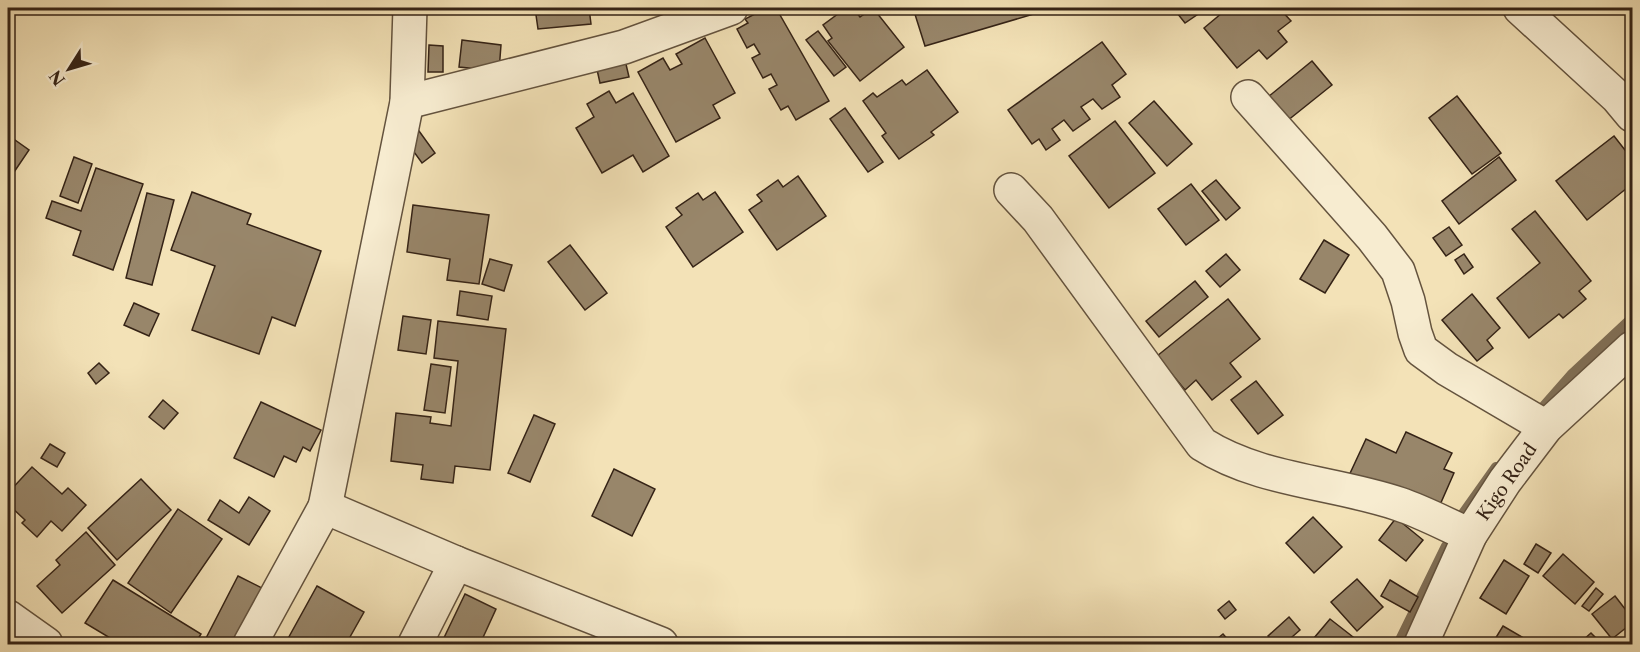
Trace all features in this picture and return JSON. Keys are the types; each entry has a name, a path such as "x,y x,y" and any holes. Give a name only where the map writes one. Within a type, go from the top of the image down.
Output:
{"street":[{"path":"250,645 325,507 407,102 410,8"},
{"path":"407,102 624,47 731,8"},
{"path":"1520,8 1617,97 1632,115"},
{"path":"1248,97 1372,237 1398,271 1421,350 1447,369 1546,427"},
{"path":"1011,190 1038,219 1202,444 1222,457 1251,467 1399,504 1470,535"},
{"name":"Kigo Road","path":"1421,645 1470,535 1505,481 1546,427 1632,348"},
{"path":"325,507 456,563 661,645"},
{"path":"415,645 456,563"},
{"path":"8,617 46,645"}],"building":[{"path":"483,8 518,8 483,11"},
{"path":"535,8 589,8 591,24 538,29"},
{"path":"767,8 776,8 829,101 796,120 788,106 781,110 769,89 777,85 771,74 763,78 752,58 760,54 754,44 747,48 737,29 748,23 745,19"},
{"path":"846,8 853,8 860,17 873,8 904,47 860,81 828,41 832,38 823,25"},
{"path":"913,8 1054,8 925,46"},
{"path":"1173,8 1207,8 1185,23"},
{"path":"1228,8 1279,8 1291,21 1278,31 1287,42 1267,59 1259,50 1237,68 1204,28"},
{"path":"818,31 846,67 834,76 806,40"},
{"path":"705,38 735,93 713,105 720,118 676,142 638,72 663,58 670,70 682,64 676,54"},
{"path":"462,40 501,45 499,71 459,67"},
{"path":"1102,42 1126,74 1112,85 1120,97 1102,109 1093,99 1081,107 1090,119 1073,131 1064,120 1052,129 1060,140 1046,150 1039,139 1032,144 1008,110"},
{"path":"429,45 443,46 443,72 428,72"},
{"path":"625,60 629,77 600,83 596,65"},
{"path":"1312,61 1332,85 1287,121 1268,97"},
{"path":"927,70 958,112 931,132 934,135 899,159 882,136 886,133 863,101 873,93 877,97 902,80 906,85"},
{"path":"609,91 616,103 633,93 669,156 643,172 633,155 602,173 576,128 594,117 587,104"},
{"path":"1457,96 1501,153 1472,174 1429,118"},
{"path":"1154,101 1192,144 1167,166 1129,123"},
{"path":"845,108 883,162 868,172 830,119"},
{"path":"1115,121 1155,173 1109,208 1069,156"},
{"path":"419,131 435,153 422,163 406,141"},
{"path":"8,135 29,150 8,181"},
{"path":"1614,136 1632,159 1632,184 1587,220 1556,181"},
{"path":"74,157 92,164 78,203 60,196"},
{"path":"1499,157 1516,180 1459,224 1442,201"},
{"path":"96,168 143,184 113,270 73,255 81,231 46,218 52,201 81,211"},
{"path":"798,176 826,216 777,250 749,210 762,201 757,195 778,180 783,187"},
{"path":"1216,180 1240,208 1226,220 1202,191"},
{"path":"1191,184 1219,220 1186,245 1158,209"},
{"path":"192,192 251,214 247,224 321,251 295,326 272,317 259,354 192,330 215,266 171,250"},
{"path":"715,192 743,232 693,267 666,227 682,215 676,208 698,193 703,200"},
{"path":"147,193 174,200 152,285 126,278"},
{"path":"413,205 489,215 479,284 447,280 450,259 407,252"},
{"path":"1535,211 1591,281 1579,291 1586,299 1563,318 1559,314 1529,338 1497,298 1540,263 1512,229"},
{"path":"1449,227 1462,245 1446,256 1433,238"},
{"path":"1324,240 1349,255 1325,293 1300,279"},
{"path":"570,245 607,293 585,310 548,262"},
{"path":"1226,254 1240,270 1220,287 1206,271"},
{"path":"1464,254 1473,267 1464,274 1455,260"},
{"path":"490,259 512,265 504,291 482,284"},
{"path":"1195,281 1208,297 1159,337 1146,321"},
{"path":"460,291 492,296 488,320 457,315"},
{"path":"1472,294 1500,328 1487,340 1493,348 1477,361 1442,320"},
{"path":"1228,299 1260,339 1230,363 1241,377 1212,400 1196,380 1185,390 1157,356"},
{"path":"134,303 159,314 149,336 124,325"},
{"path":"403,316 431,320 426,354 398,350"},
{"path":"438,321 506,329 490,470 455,466 453,483 421,479 423,465 391,461 396,413 431,417 430,423 451,426 458,361 434,358"},
{"path":"99,363 109,373 96,384 88,373"},
{"path":"431,364 451,367 445,413 424,410"},
{"path":"1256,381 1283,415 1258,434 1231,400"},
{"path":"163,400 178,413 164,429 149,417"},
{"path":"261,402 321,430 310,451 303,447 296,462 284,456 274,477 234,458"},
{"path":"534,415 555,424 530,482 508,473"},
{"path":"1406,432 1452,453 1444,469 1454,473 1439,507 1346,482 1366,439 1396,453"},
{"path":"50,444 65,453 57,467 41,458"},
{"path":"32,467 62,494 68,488 86,505 62,531 51,521 37,537 22,523 25,520 8,504 8,493"},
{"path":"614,469 655,489 632,536 592,516"},
{"path":"141,479 171,510 117,560 88,528"},
{"path":"249,497 270,511 249,545 208,520 220,500 239,513"},
{"path":"178,509 222,539 171,613 128,583"},
{"path":"1313,517 1342,547 1314,573 1286,543"},
{"path":"1396,518 1423,540 1406,561 1379,540"},
{"path":"86,532 115,565 62,613 37,586 60,565 56,560"},
{"path":"1536,544 1551,553 1538,573 1524,564"},
{"path":"1563,554 1594,582 1575,604 1543,576"},
{"path":"1504,560 1529,576 1506,614 1480,598"},
{"path":"238,576 266,590 238,644 203,644"},
{"path":"1357,579 1383,607 1357,631 1331,602"},
{"path":"113,580 201,634 195,644 120,644 85,623"},
{"path":"1390,580 1418,597 1410,612 1381,596"},
{"path":"317,586 364,612 346,644 285,644"},
{"path":"1596,588 1603,594 1589,611 1582,606"},
{"path":"465,594 496,609 480,644 441,644"},
{"path":"1615,596 1632,618 1632,623 1612,639 1592,614"},
{"path":"1229,601 1236,610 1225,619 1218,610"},
{"path":"1289,617 1300,630 1284,644 1276,644 1268,636"},
{"path":"1330,619 1362,644 1322,644 1314,638"},
{"path":"1503,626 1534,644 1492,644"},
{"path":"1591,633 1602,644 1585,644 1582,641"},
{"path":"1223,634 1231,643 1212,643"}],"waterway":[{"path":"1542,408 1571,375 1632,318"},
{"path":"1459,519 1496,467"},
{"path":"1398,644 1446,546"}]}
